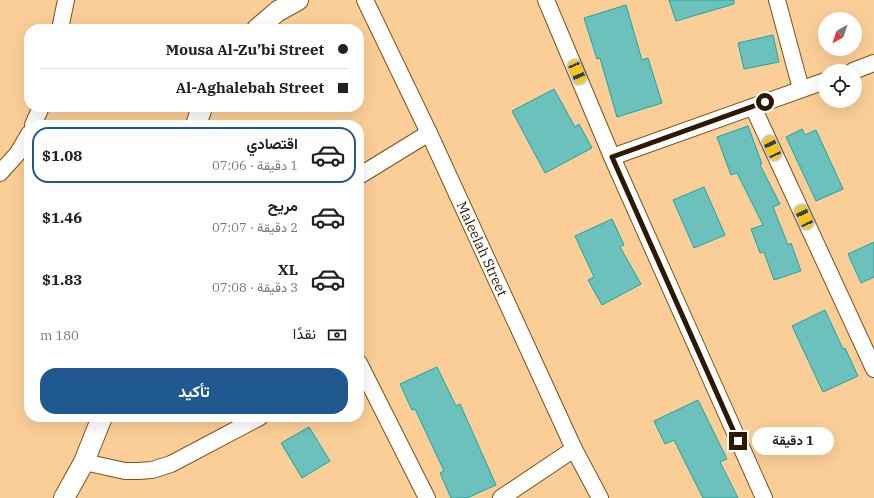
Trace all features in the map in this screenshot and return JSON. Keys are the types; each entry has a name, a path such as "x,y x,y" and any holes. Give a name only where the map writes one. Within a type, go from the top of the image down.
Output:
{"street":[{"path":"61,24 66,0"},
{"path":"263,24 278,12 298,0"},
{"name":"Maleelah Street","path":"365,0 429,133 574,449 600,498"},
{"path":"778,0 801,89"},
{"path":"549,1 612,157 764,498"},
{"path":"862,68 874,63"},
{"path":"612,157 818,83"},
{"path":"753,106 874,369"},
{"path":"364,173 429,133"},
{"path":"0,173 18,153 24,143"},
{"path":"364,374 427,498"},
{"path":"64,498 84,462 100,422"},
{"path":"84,462 125,471 138,472 152,470 171,464 251,422"},
{"path":"501,498 574,449"}],"building":[{"path":"669,0 734,0 734,4 676,21"},
{"path":"626,5 642,60 648,58 662,103 617,117 600,58 597,59 584,18"},
{"path":"773,35 779,62 744,69 738,43"},
{"path":"554,89 575,127 579,124 592,148 545,173 512,111"},
{"path":"748,126 762,164 760,165 780,204 773,207 788,245 791,243 801,271 774,280 764,252 760,253 751,229 763,225 737,173 731,175 717,137"},
{"path":"802,129 805,135 816,130 843,189 816,201 786,137"},
{"path":"704,187 725,235 694,248 673,200"},
{"path":"612,219 624,245 620,247 641,284 602,305 588,280 594,277 575,236"},
{"path":"874,242 874,277 861,283 848,254"},
{"path":"825,310 843,349 845,348 858,376 823,392 792,326"},
{"path":"437,367 456,406 460,404 496,485 467,498 451,498 440,473 444,471 415,409 412,410 400,384"},
{"path":"698,400 727,459 720,462 738,498 703,498 674,440 665,444 654,421"},
{"path":"309,427 330,461 302,478 281,443"}],"route":[{"path":"738,441 612,157 765,102"}]}
